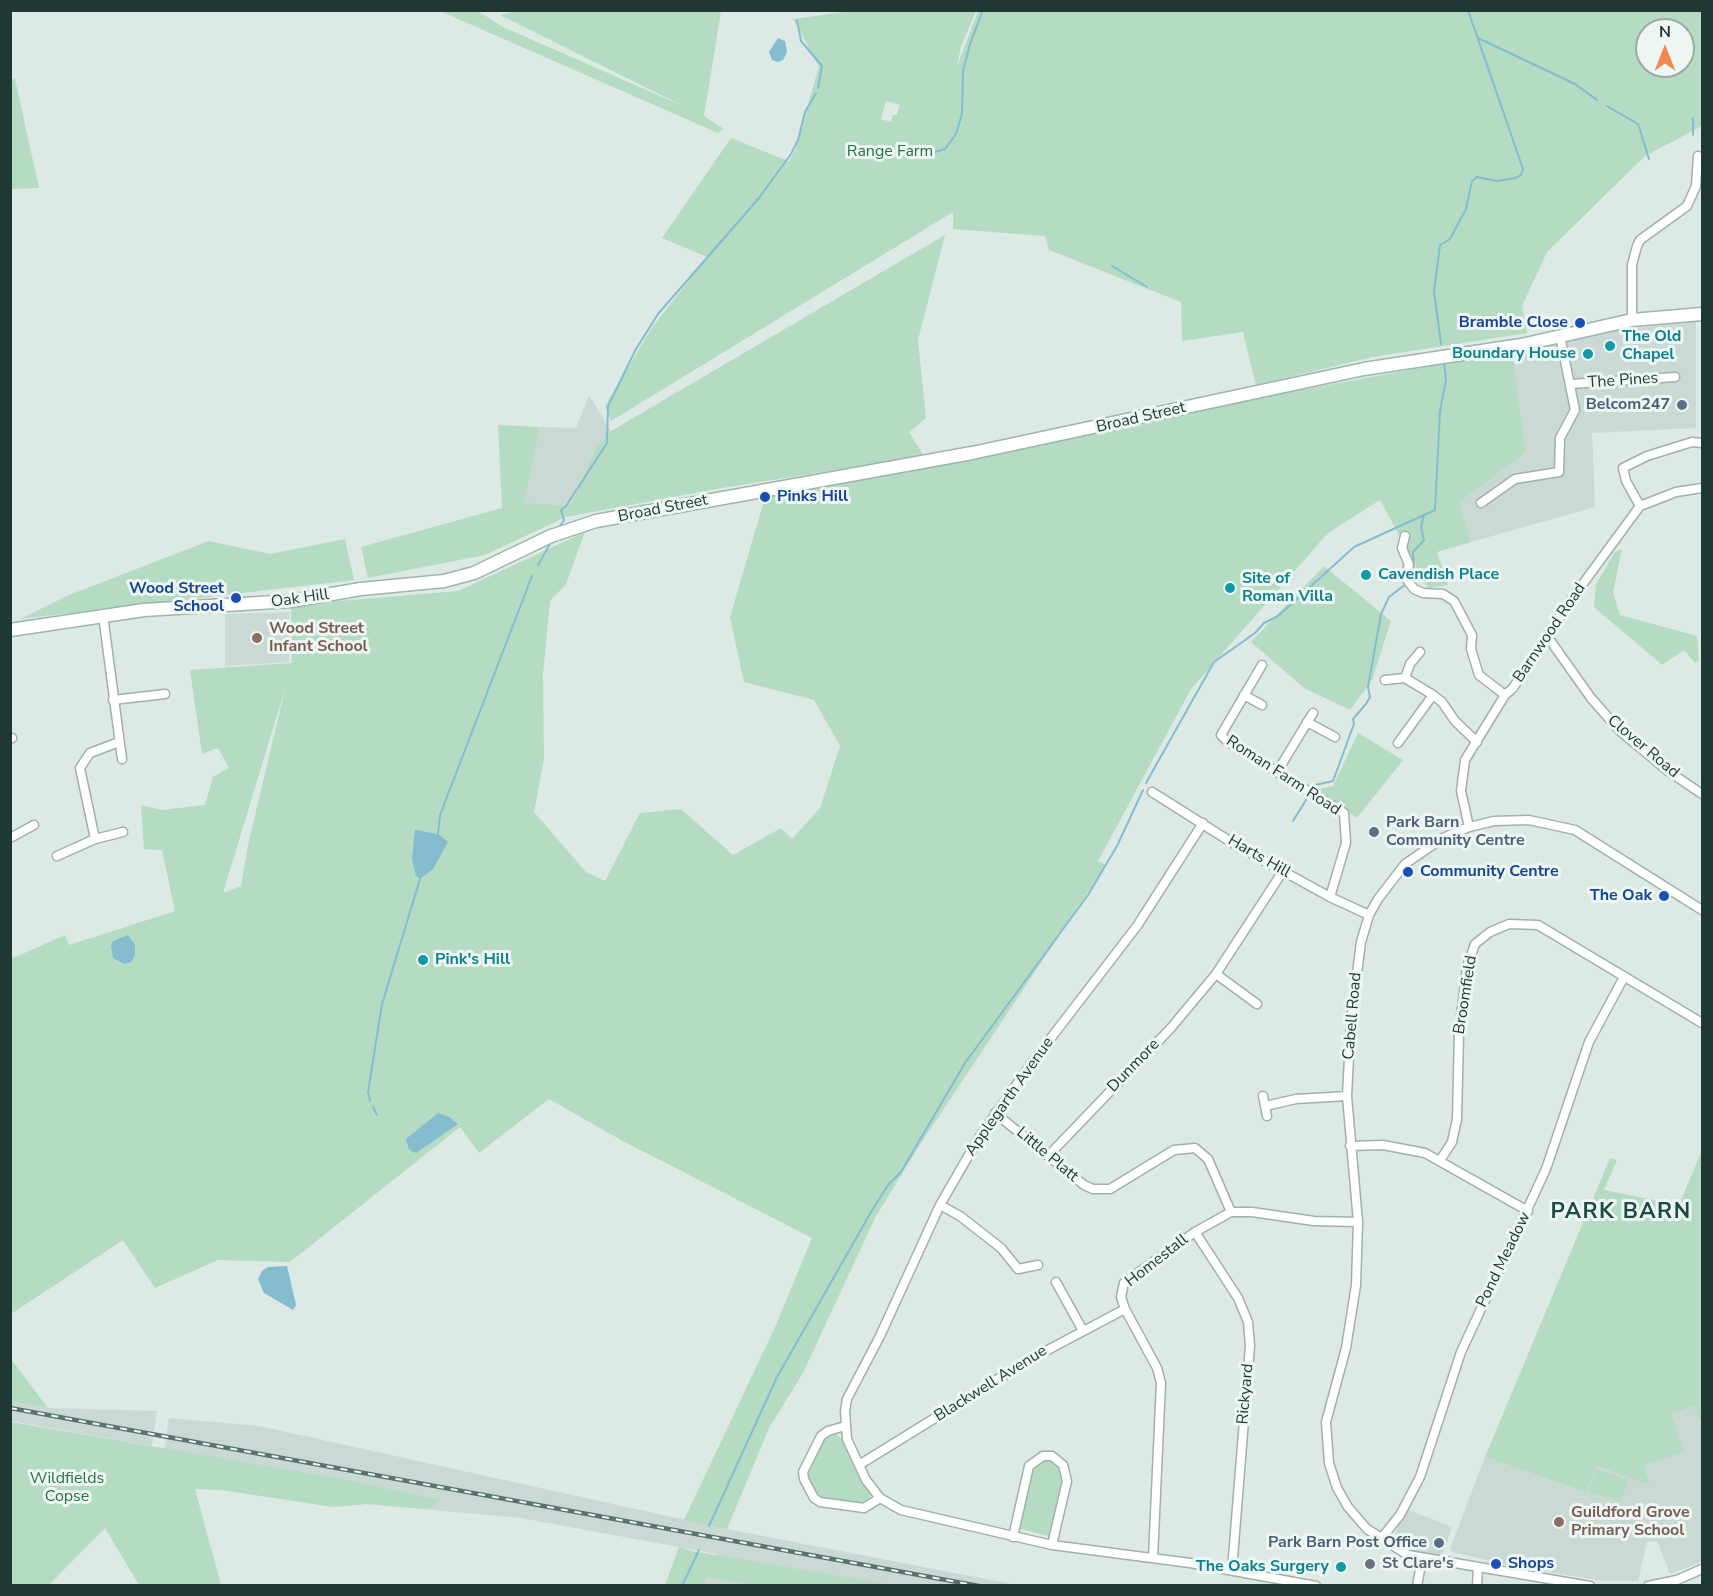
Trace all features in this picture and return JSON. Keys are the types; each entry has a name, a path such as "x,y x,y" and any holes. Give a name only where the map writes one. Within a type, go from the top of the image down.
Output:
{"street":[{"path":"1632,320 1632,265 1637,246 1640,240 1687,206 1696,186 1698,156"},
{"name":"Broad Street","path":"579,526 749,492 972,453 1137,419 1266,388 1560,336 1632,320 1702,314"},
{"name":"The Pines","path":"1480,503 1515,479 1559,472 1560,438 1575,410 1560,336"},
{"name":"The Pines","path":"1571,384 1675,377"},
{"path":"1640,506 1626,481 1623,468 1647,456 1692,442 1702,443"},
{"name":"Barnwood Road","path":"1469,827 1461,780 1462,767 1505,695 1611,542 1640,506 1676,492 1702,488"},
{"name":"Oak Hill","path":"10,630 103,615 180,607 291,601 361,589 444,581 474,573 555,534 579,526"},
{"path":"1404,536 1402,548 1409,565 1405,577 1414,589 1423,593 1443,594 1454,601 1472,635 1471,649 1479,675 1505,695"},
{"path":"103,615 122,759"},
{"name":"Clover Road","path":"1547,636 1591,698 1620,731 1668,771 1702,794"},
{"path":"1405,678 1410,664 1420,652"},
{"name":"Roman Farm Road","path":"1262,665 1221,735 1228,742 1344,813 1346,843 1330,897"},
{"path":"1385,680 1405,678 1433,695 1442,702 1455,721 1477,741"},
{"path":"113,700 165,694"},
{"path":"1244,695 1262,705"},
{"path":"1398,743 1433,695"},
{"path":"1277,772 1313,713"},
{"path":"1307,722 1335,737"},
{"path":"95,839 80,768 85,756 119,741"},
{"name":"Harts Hill","path":"1152,792 1283,871 1369,915"},
{"name":"Cabell Road","path":"1380,1540 1348,1507 1329,1463 1326,1422 1353,1309 1358,1222 1347,1096 1355,980 1361,942 1369,915 1388,884 1405,864 1435,842 1469,827 1494,821 1519,819 1569,828 1586,835 1702,910"},
{"name":"Applegarth Avenue","path":"880,1498 859,1465 847,1439 845,1426 847,1399 940,1205 995,1113 1137,926 1203,822"},
{"path":"10,838 34,825"},
{"path":"57,856 95,839 123,832"},
{"name":"Dunmore","path":"1049,1155 1170,1029 1216,974 1283,871"},
{"name":"Broomfield","path":"1441,1159 1452,1142 1457,1119 1459,1033 1467,967 1475,944 1490,932 1509,924 1538,925 1702,1023"},
{"path":"1216,974 1259,1005"},
{"name":"Pond Meadow","path":"1380,1540 1400,1515 1420,1477 1461,1352 1546,1169 1589,1042 1624,977"},
{"path":"1263,1096 1266,1111 1296,1099 1347,1096"},
{"name":"Little Platt","path":"995,1113 1084,1185 1102,1190 1110,1190 1174,1150 1195,1148 1208,1159 1231,1212"},
{"path":"1350,1146 1410,1148 1441,1159 1528,1210"},
{"path":"940,1205 960,1216 1001,1248 1018,1269"},
{"path":"1231,1212 1252,1212 1314,1221 1358,1222"},
{"name":"Homestall","path":"1153,1558 1161,1383 1157,1368 1125,1309 1121,1297 1124,1283 1195,1232 1231,1212"},
{"name":"Rickyard","path":"1195,1232 1238,1298 1248,1322 1250,1346 1232,1570"},
{"path":"1012,1279 1018,1269 1038,1265"},
{"path":"1056,1282 1082,1329"},
{"name":"Blackwell Avenue","path":"859,1465 1082,1329 1125,1309"},
{"path":"845,1426 828,1431 821,1436 803,1472 804,1479 814,1498 820,1502 864,1508 880,1498 901,1509 1052,1545 1232,1570 1316,1586"},
{"path":"1013,1537 1029,1466 1043,1456 1052,1455 1063,1465 1066,1481 1052,1545"},
{"path":"1380,1540 1408,1555 1422,1559 1590,1586"},
{"path":"1417,1586 1422,1559"},
{"path":"1477,1586 1478,1568"},
{"path":"1648,1586 1688,1581 1702,1569"}],"shaded area":[{"path":"1696,321 1696,428 1592,433 1595,507 1471,542 1458,502 1526,452 1512,351 1594,333"},
{"path":"589,395 611,431 595,449 571,505 524,503 540,427 576,428"},
{"name":"Wood Street Infant School","path":"289,612 289,662 225,666 225,614"},
{"path":"10,1400 48,1408 157,1411 152,1446 11,1421"},
{"name":"Guildford Grove Primary School","path":"1694,1406 1699,1420 1702,1419 1702,1562 1670,1574 1657,1541 1647,1542 1638,1581 1604,1581 1522,1568 1452,1552 1450,1549 1485,1457 1586,1492 1595,1466 1650,1484 1644,1465 1671,1414"},
{"path":"169,1418 259,1426 727,1529 1017,1585 702,1585 717,1554 521,1518 366,1504 333,1507 162,1464"},
{"path":"1406,1509 1452,1527 1441,1558 1411,1553 1391,1544"}],"green space":[{"path":"521,10 721,11 704,116 724,129 718,133 440,11 478,11 503,27 685,107 500,15"},
{"name":"Range Farm","path":"859,10 976,11 961,46 957,67 978,11 1702,11 1702,126 1645,156 1547,252 1522,306 1527,333 1373,357 1256,385 1243,332 1182,341 1181,302 1049,250 1045,236 953,229 953,212 611,421 605,406 651,329 707,257 662,238 731,138 788,161 787,164 795,151 819,66 793,19","holes":["886,101 900,105 897,115 893,115 891,122 881,119"]},
{"path":"15,79 39,188 11,189 10,80"},
{"path":"945,235 918,340 926,418 909,432 924,456 716,489 566,517 485,555 368,578 361,547 502,508 498,425 540,427 524,503 571,505 595,449 611,431"},
{"path":"1512,351 1526,452 1459,502 1471,542 1437,552 1448,585 1428,588 1380,500 1328,533 1191,689 1098,861 1106,865 919,1146 875,1218 803,1373 769,1428 727,1529 684,1520 776,1325 812,1238 621,1140 549,1099 479,1153 460,1127 290,1262 218,1260 155,1288 123,1240 11,1314 11,959 65,935 69,945 175,911 162,850 144,849 141,805 162,810 205,805 213,777 229,768 218,748 202,754 190,670 292,663 291,605 458,591 585,532 566,584 550,601 543,674 544,759 534,812 586,872 605,881 640,813 681,809 733,855 781,828 792,839 820,808 840,746 814,700 744,682 730,617 766,494 994,455 1279,394","holes":["285,689 248,845 241,886 223,893"]},
{"path":"345,539 354,580 20,619 69,595 209,541 270,554"},
{"path":"1622,549 1613,592 1620,615 1697,636 1699,660 1695,663 1684,650 1662,665 1594,607 1596,584 1615,552"},
{"path":"1324,566 1391,621 1372,680 1350,710 1304,688 1251,642"},
{"path":"1358,733 1403,760 1357,818 1315,790 1333,786"},
{"path":"1702,1150 1702,1419 1699,1420 1694,1406 1671,1414 1684,1452 1644,1465 1650,1485 1596,1466 1586,1492 1485,1457 1610,1158 1617,1160 1604,1190 1679,1205"},
{"path":"11,1359 48,1408 11,1401"},
{"name":"Wildfields Copse","path":"11,1422 337,1478 440,1500 427,1509 366,1504 333,1507 221,1490 195,1489 221,1585 139,1585 105,1528 49,1585 11,1585"},
{"path":"836,1434 842,1439 870,1494 869,1502 865,1504 821,1499 807,1478 825,1439"},
{"path":"1052,1460 1061,1466 1064,1479 1051,1537 1018,1528 1032,1472 1040,1462"},
{"path":"1596,1469 1628,1480 1620,1502 1588,1491"},
{"path":"679,1547 892,1585 757,1585 707,1577 702,1585 665,1585"}],"water":[{"path":"778,38 785,41 787,52 783,60 778,62 772,60 769,52"},
{"path":"415,830 438,834 448,842 433,869 420,879 416,876 412,859"},
{"path":"128,935 135,945 135,955 131,962 124,964 113,958 111,946 113,941"},
{"path":"438,1113 458,1124 416,1153 409,1150 406,1139"},
{"path":"287,1266 296,1305 293,1310 264,1293 258,1279 262,1271 268,1267"}],"waterway":[{"path":"935,152 945,149 956,134 962,114 963,71 983,10"},
{"path":"1441,344 1434,291 1440,245 1450,239 1466,209 1472,181 1477,177 1497,181 1516,178 1521,175 1523,169 1468,10"},
{"path":"797,20 801,41 822,66 818,88"},
{"path":"1478,38 1575,84 1597,100"},
{"path":"558,529 564,520 561,510 566,506 607,443 608,406 636,349 658,314 759,198 791,154 798,140 805,112 816,93"},
{"path":"1607,106 1638,124 1649,159"},
{"path":"1693,118 1693,135"},
{"path":"1112,266 1147,287"},
{"path":"1146,783 1214,662 1255,633 1264,623 1278,616 1354,547 1435,510 1440,411 1446,380 1444,362"},
{"path":"1410,580 1414,574 1413,552 1424,540 1421,527 1424,515"},
{"path":"538,565 551,542"},
{"path":"438,834 440,815 532,576"},
{"path":"1366,704 1370,697 1368,687 1381,614 1389,597 1406,584"},
{"path":"1311,790 1315,785 1333,781 1354,724 1353,719 1365,705"},
{"path":"709,1526 777,1377 871,1212 888,1185 901,1172 965,1063 1088,895 1117,846 1143,790"},
{"path":"1293,821 1309,795"},
{"path":"370,1101 368,1092 382,1004 420,879"},
{"path":"373,1107 377,1115"},
{"path":"682,1586 699,1550"}],"railway":[{"path":"10,1408 979,1586"}],"place":[{"name":"Bramble Close","path":"1580,323"},
{"name":"The Old Chapel","path":"1610,346"},
{"name":"Boundary House","path":"1588,354"},
{"name":"Belcom247","path":"1682,405"},
{"name":"Pinks Hill","path":"765,497"},
{"name":"Cavendish Place","path":"1366,575"},
{"name":"Site of Roman Villa","path":"1230,588"},
{"name":"Wood Street School","path":"236,598"},
{"name":"Wood Street Infant School","path":"257,638"},
{"name":"Park Barn Community Centre","path":"1374,832"},
{"name":"Community Centre","path":"1408,872"},
{"name":"The Oak","path":"1664,896"},
{"name":"Pink's Hill","path":"423,960"},
{"name":"Guildford Grove Primary School","path":"1559,1522"},
{"name":"Park Barn Post Office","path":"1439,1543"},
{"name":"St Clare's","path":"1370,1564"},
{"name":"Shops","path":"1496,1564"},
{"name":"The Oaks Surgery","path":"1341,1567"}],"district":[{"name":"PARK BARN","path":"1621,1213"}]}
